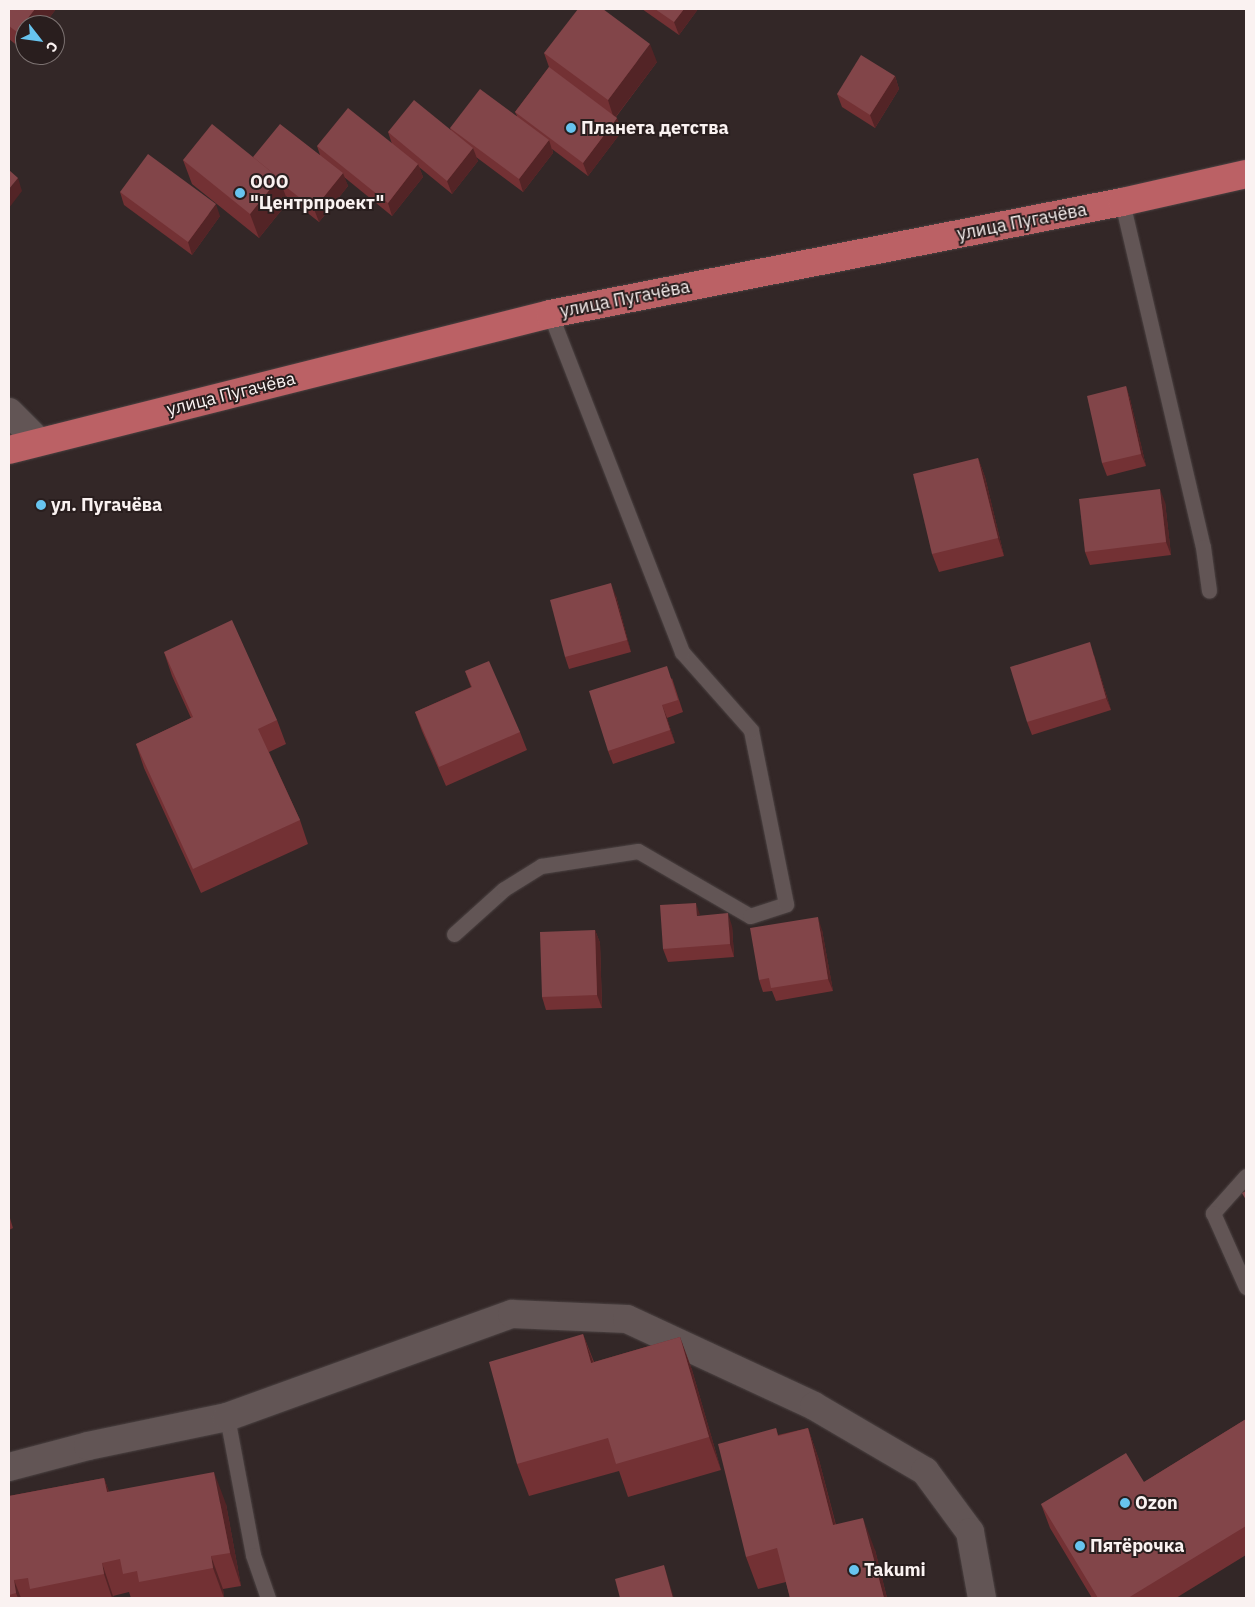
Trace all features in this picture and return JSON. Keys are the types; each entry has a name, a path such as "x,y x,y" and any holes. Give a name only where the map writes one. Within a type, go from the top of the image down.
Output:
{"main road":[{"name":"улица Пугачёва","path":"9,450 38,441 550,314 1122,202 1246,174"}],"street":[{"path":"9,412 38,441"},
{"path":"9,1467 88,1446 228,1417 512,1314 627,1318 814,1406 925,1471 970,1532 982,1598"}],"lane":[{"path":"1122,202 1203,547 1209,591"},
{"path":"454,934 504,888 541,866 638,851 750,916 786,904 751,730 682,652 550,314"},
{"path":"1246,1176 1213,1213 1246,1287"},
{"path":"228,1417 253,1555 268,1598"}],"building":[{"path":"9,9 35,9 30,15 15,15 15,30 9,26"},
{"path":"578,9 603,9 650,44 608,100 544,53"},
{"path":"655,9 684,9 674,22"},
{"path":"861,55 895,76 870,115 837,94"},
{"name":"Планета детства","path":"549,67 617,118 583,163 515,112"},
{"path":"480,89 549,140 519,179 450,128"},
{"path":"414,100 473,148 447,181 388,132"},
{"path":"348,108 418,164 388,203 317,146"},
{"path":"212,124 279,178 250,214 183,160"},
{"path":"280,124 343,173 314,209 281,183 279,178 253,157"},
{"path":"148,154 216,204 188,242 120,192"},
{"path":"9,170 18,178 9,189"},
{"path":"1126,386 1141,454 1102,463 1087,396"},
{"path":"978,458 998,538 932,554 913,474"},
{"path":"1160,489 1166,542 1085,552 1079,499"},
{"path":"611,583 627,640 565,657 550,600"},
{"path":"232,620 277,720 258,729 300,820 193,869 136,744 193,717 164,652"},
{"path":"1090,642 1106,698 1027,722 1010,667"},
{"path":"489,661 520,732 439,767 415,712 472,687 465,671"},
{"path":"667,666 678,700 662,705 670,730 608,751 589,691"},
{"path":"696,903 697,916 728,913 730,944 663,949 660,905"},
{"path":"818,917 828,979 771,988 769,978 759,980 750,928"},
{"path":"595,930 597,995 542,997 540,932"},
{"path":"1246,1191 1246,1200 1242,1193"},
{"path":"583,1334 591,1363 680,1337 709,1437 616,1464 608,1438 517,1464 489,1362"},
{"path":"1246,1419 1246,1526 1128,1598 1098,1598 1041,1504 1126,1453 1144,1482"},
{"path":"776,1428 778,1436 808,1428 833,1525 863,1518 884,1598 790,1598 777,1548 746,1557 718,1444"},
{"path":"214,1472 230,1553 211,1556 213,1568 139,1582 137,1571 123,1574 120,1559 102,1563 104,1574 30,1589 28,1578 14,1580 16,1593 9,1595 9,1496 104,1478 107,1492"},
{"path":"664,1565 673,1598 620,1598 615,1579"}],"place":[{"name":"Планета детства","path":"571,128"},
{"name":"ООО \"Центрпроект\"","path":"240,193"},
{"name":"ул. Пугачёва","path":"41,505"},
{"name":"Ozon","path":"1125,1503"},
{"name":"Пятёрочка","path":"1080,1546"},
{"name":"Takumi","path":"854,1570"}]}
